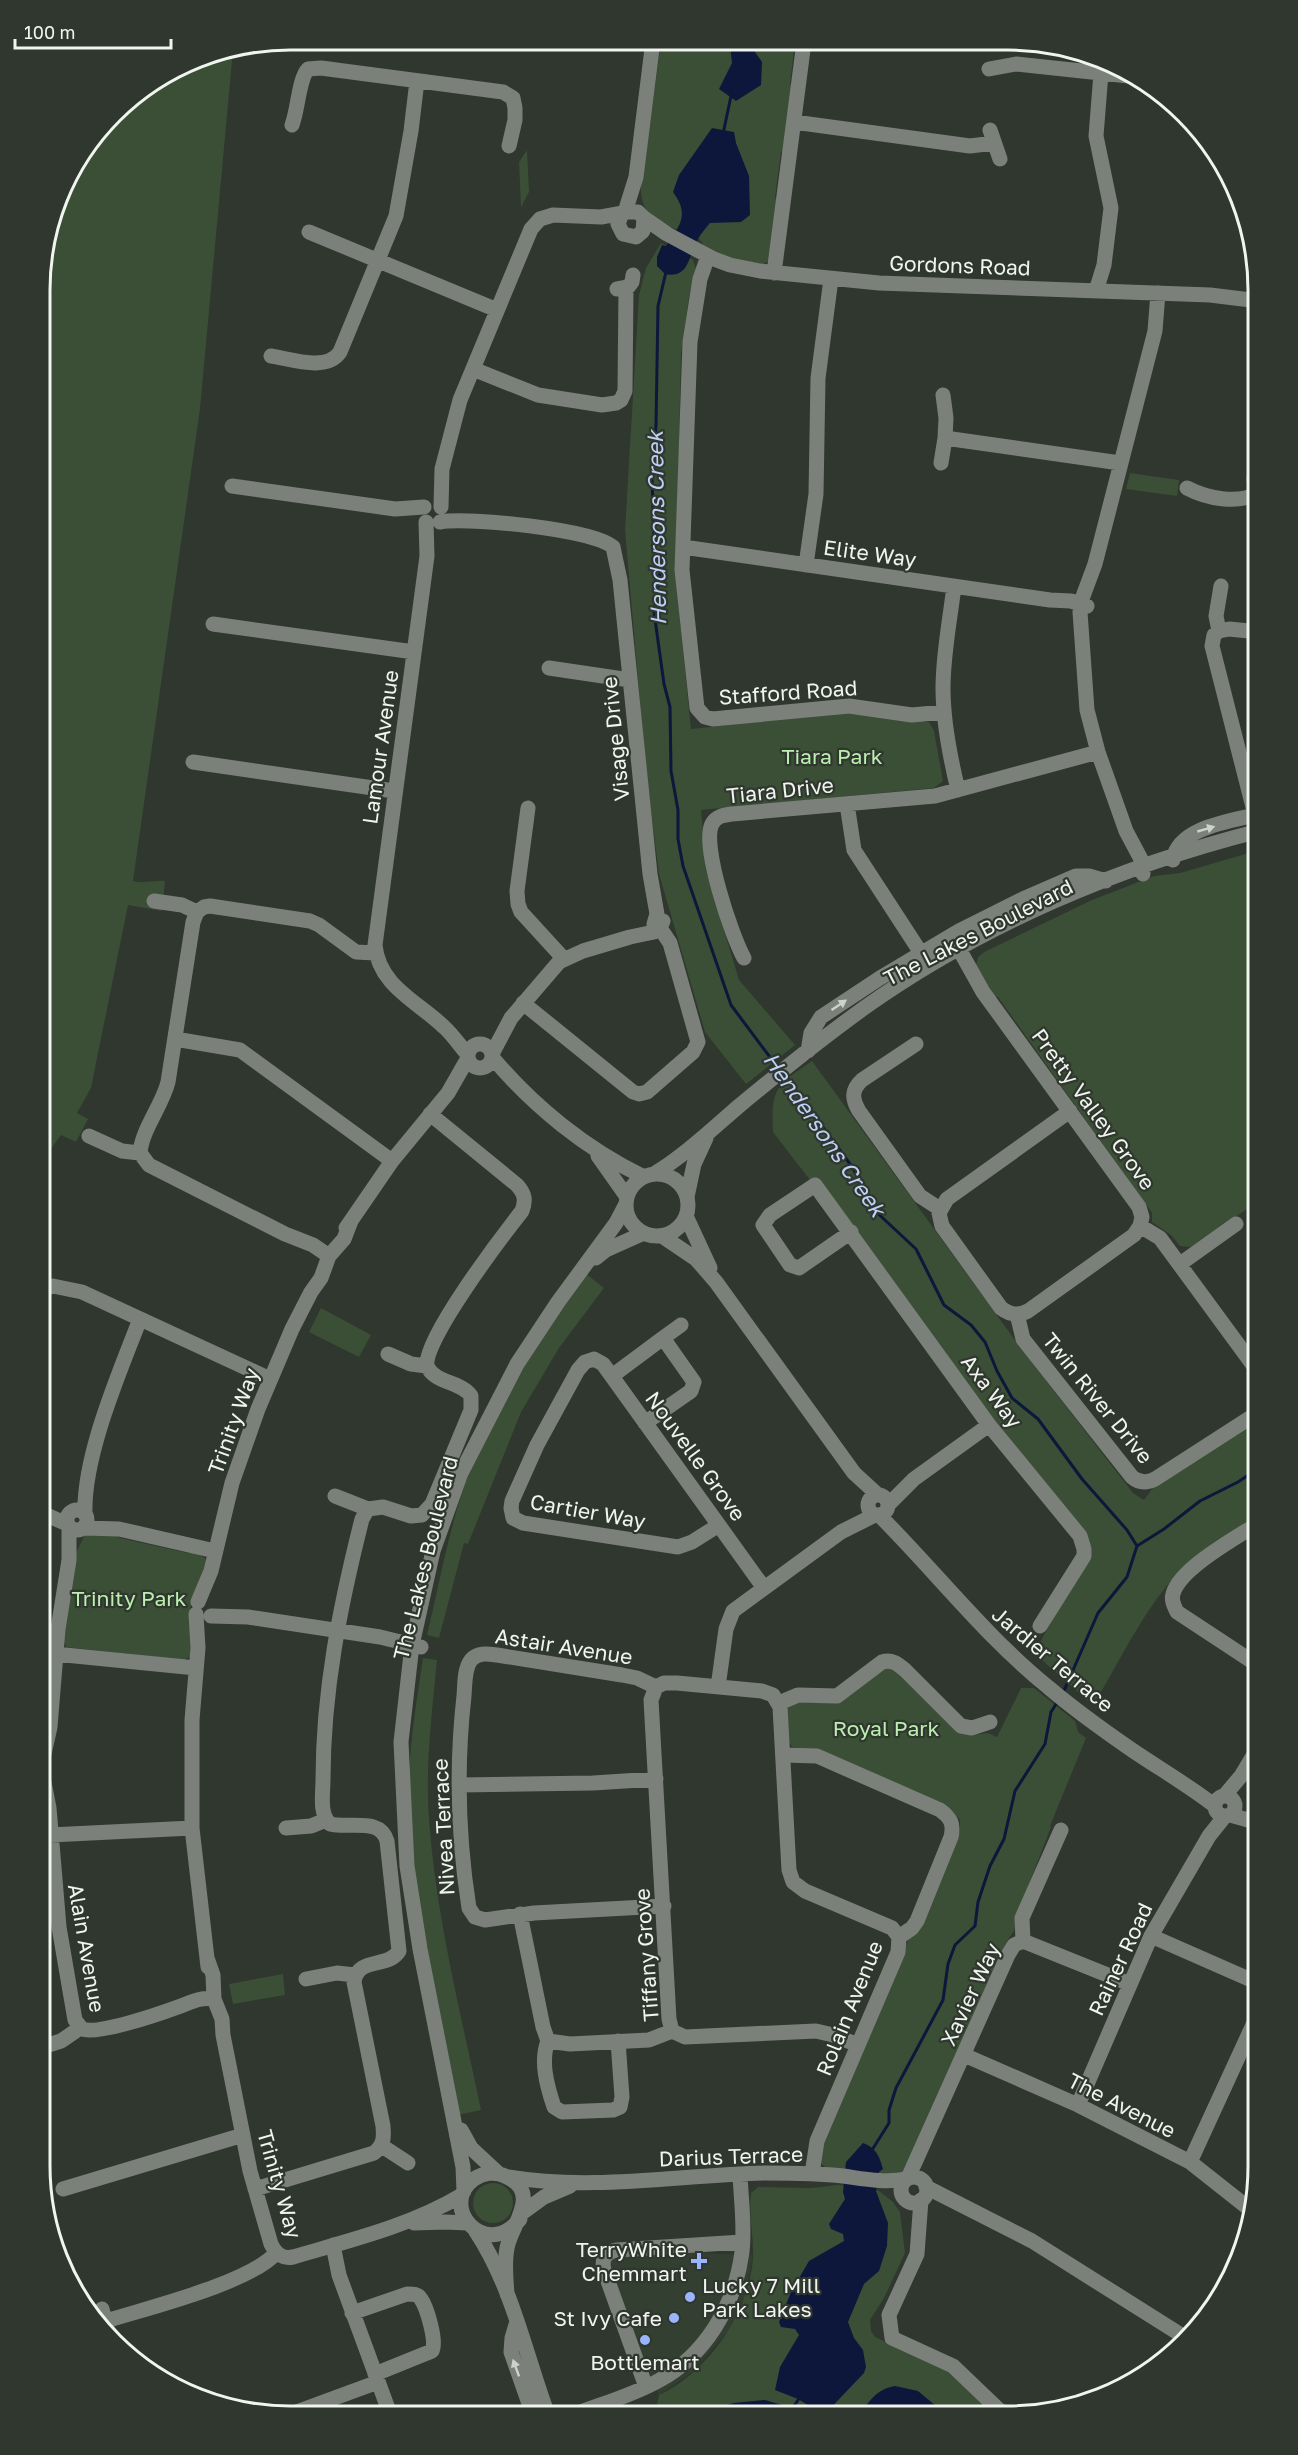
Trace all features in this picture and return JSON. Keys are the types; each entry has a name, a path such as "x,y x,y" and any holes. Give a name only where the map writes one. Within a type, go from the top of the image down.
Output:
{"street":[{"path":"636,177 645,227 640,234 627,237 618,224 636,177 652,50"},
{"path":"774,273 803,50"},
{"path":"988,69 1006,59 1116,75"},
{"path":"292,125 298,108 302,79 308,69 316,67 509,94 515,108 509,146"},
{"path":"1101,73 1096,136 1111,208 1101,291"},
{"path":"271,356 324,363 337,357 396,216 401,198 417,81"},
{"path":"794,122 970,146 992,137 1000,159"},
{"path":"624,213 634,211 643,217"},
{"name":"Lamour Avenue","path":"375,949 394,791 433,514 454,418 472,369 535,224 553,215 601,217 624,213"},
{"name":"Lamour Avenue","path":"580,217 621,231"},
{"name":"Gordons Road","path":"643,217 667,234 707,255 741,267 774,273 879,283 1162,293 1248,299"},
{"path":"309,232 497,310"},
{"name":"Gordons Road","path":"640,234 667,234"},
{"name":"Stafford Road","path":"707,255 697,292 689,356 683,547 683,580 699,712 705,717 718,719 849,706 912,715 944,712"},
{"path":"806,565 816,494 818,378 831,279"},
{"path":"472,369 538,395 602,405 616,403 621,400 625,391 625,284"},
{"path":"1141,871 1098,752 1087,710 1083,606 1155,331 1162,316 1162,293"},
{"path":"941,463 946,413 943,395"},
{"path":"945,438 1120,463"},
{"path":"232,486 433,514"},
{"path":"1187,488 1198,493 1238,499 1248,498"},
{"name":"Visage Drive","path":"433,514 584,535 615,544 657,926 670,943 698,1042 693,1052 653,1088 639,1094 633,1092 523,1003"},
{"name":"Elite Way","path":"683,547 1083,606"},
{"path":"954,586 943,672 944,712 949,752 958,790"},
{"path":"1219,631 1216,616 1221,586"},
{"path":"213,624 414,652"},
{"path":"1248,631 1229,629 1219,631 1213,639 1213,654 1248,781"},
{"path":"549,668 630,680"},
{"name":"Tiara Drive","path":"746,958 734,936 713,865 710,832 713,821 732,814 927,797 1098,752"},
{"path":"194,762 394,791"},
{"path":"847,804 854,850 921,953"},
{"path":"528,808 517,891 518,904 521,912 564,959 657,926"},
{"path":"1174,861 1180,844 1190,834 1248,817"},
{"name":"The Lakes Boulevard","path":"1174,861 1248,835"},
{"name":"The Lakes Boulevard","path":"962,954 1012,922 1106,881 1248,840"},
{"name":"The Lakes Boulevard","path":"649,1175 677,1160 775,1076 896,986 962,954 1046,918 1141,871"},
{"name":"The Lakes Boulevard","path":"808,1051 811,1033 822,1017 921,953 990,915 1066,879 1082,875 1106,881"},
{"path":"154,901 182,905 197,912"},
{"path":"140,1153 142,1143 166,1092 193,922 197,912 210,906 300,919 319,925 350,949 375,949 381,971 389,980 593,1149 649,1175 663,1174 678,1182 687,1197 686,1216 677,1229 662,1236 644,1233 631,1221 626,1201 593,1149"},
{"name":"Pretty Valley Grove","path":"962,954 983,992 1139,1207 1142,1216 1140,1226"},
{"name":"Trinity Way","path":"463,2193 442,2207 401,2225 293,2258 276,2253 271,2244 255,2189 243,2135 223,2035 222,2019 209,2000 213,1975 207,1958 200,1911 192,1828 191,1758 196,1668 215,1551 244,1447 270,1379 311,1292 321,1278 324,1254 344,1239 351,1221 393,1161 430,1114 549,971 564,959"},
{"path":"175,1039 240,1050 393,1161"},
{"path":"916,1044 862,1080 855,1088 853,1099 858,1111 920,1196 940,1209"},
{"path":"1070,1111 947,1199 940,1209 939,1218 942,1226 1001,1308 1008,1313 1017,1314 1028,1311 1134,1235 1140,1226 1160,1238 1248,1358"},
{"path":"335,1496 368,1509 382,1507 417,1517 426,1512 471,1410 471,1396 468,1392 434,1375 428,1366 429,1351 485,1260 522,1211 525,1202 523,1191 517,1185 430,1114"},
{"name":"The Lakes Boulevard","path":"687,1197 694,1164 709,1133"},
{"path":"89,1136 122,1151 140,1153 149,1165 285,1234 309,1250 324,1254"},
{"path":"626,1201 630,1189 649,1175"},
{"name":"Axa Way","path":"851,1232 799,1268 790,1265 764,1228 764,1222 770,1215 815,1185 851,1232 989,1425 1080,1536 1083,1556 1040,1626"},
{"name":"The Lakes Boulevard","path":"463,2193 463,2167 412,1904 406,1855 403,1788 417,1642 475,1445 517,1364 558,1302 616,1223 626,1201"},
{"name":"Jardier Terrace","path":"686,1216 716,1282"},
{"path":"1180,1264 1236,1224"},
{"name":"The Lakes Boulevard","path":"584,1268 606,1250 644,1233"},
{"name":"Jardier Terrace","path":"662,1236 696,1259 716,1282 904,1540 981,1627 1074,1709 1133,1751 1194,1789 1248,1818"},
{"path":"50,1281 71,1283 82,1292"},
{"path":"50,1287 82,1292 270,1379"},
{"name":"Twin River Drive","path":"1017,1314 1023,1339 1132,1477 1138,1481 1146,1482 1155,1479 1248,1419"},
{"name":"Alain Avenue","path":"50,1727 55,1654 77,1520 108,1407 140,1319"},
{"path":"612,1376 681,1325"},
{"path":"645,1423 691,1390 694,1385 691,1374 663,1338"},
{"path":"388,1353 411,1364 428,1366"},
{"name":"Nouvelle Grove","path":"587,1361 594,1359 600,1361 612,1376 764,1588"},
{"name":"Cartier Way","path":"587,1361 582,1364 573,1379 533,1452 512,1501 510,1508 513,1518 523,1523 678,1547 692,1542 720,1525"},
{"path":"718,1687 730,1615 736,1607 989,1425"},
{"path":"326,1820 323,1812 323,1752 336,1630 362,1519 368,1509"},
{"path":"50,1514 215,1551"},
{"path":"1248,1530 1192,1568 1173,1592 1172,1602 1177,1612 1248,1659"},
{"path":"206,1610 417,1642"},
{"path":"55,1654 196,1668"},
{"name":"Astair Avenue","path":"478,1655 497,1655 622,1675 637,1678 656,1687 668,1682 763,1691 773,1695 779,1703"},
{"name":"Nivea Terrace","path":"478,1655 470,1662 466,1673 459,1785 462,1849 470,1911 475,1917 485,1920 519,1914 663,1906"},
{"path":"779,1703 798,1695 837,1696 879,1665 889,1661 905,1670 960,1726 972,1728 990,1722"},
{"name":"Tiffany Grove","path":"656,1687 651,1700 669,2019 672,2031 685,2037 816,2031 858,2045"},
{"name":"Rolain Avenue","path":"779,1703 789,1870 793,1882 806,1891 885,1924 892,1928 899,1937 898,1952 816,2141 812,2174"},
{"path":"783,1755 811,1755 823,1759 940,1810 950,1819 953,1827 951,1838 917,1921 912,1928 899,1937"},
{"name":"Rainer Road","path":"1078,2105 1151,1936 1248,1765"},
{"path":"459,1785 593,1783 656,1779"},
{"name":"Alain Avenue","path":"50,1808 56,1900 68,1983 74,2013 80,2028 85,2031 97,2031 209,2000"},
{"path":"255,2189 360,2158 374,2153 382,2146 383,2126 355,1988 355,1975 360,1968 388,1960 399,1951 387,1841 382,1831 372,1826 342,1826 326,1820 311,1826 286,1828"},
{"path":"50,1835 192,1828"},
{"name":"Xavier Way","path":"914,2190 924,2145 1008,1955 1014,1945 1023,1941 1022,1918 1061,1830"},
{"path":"50,1901 56,1900"},
{"path":"519,1914 548,2041 544,2066 554,2107 562,2112 613,2110 620,2107 622,2097 618,2041"},
{"path":"1151,1936 1248,1979"},
{"path":"1023,1941 1130,1984"},
{"path":"306,1978 337,1973 355,1975"},
{"path":"50,2045 61,2042 80,2028"},
{"path":"548,2041 570,2044 657,2039 672,2031"},
{"path":"1190,2162 1248,2036"},
{"name":"The Avenue","path":"964,2055 1078,2105 1190,2162 1245,2205"},
{"name":"The Lakes Boulevard","path":"454,2117 471,2148 503,2175"},
{"path":"63,2189 243,2135"},
{"path":"382,2146 408,2163"},
{"path":"507,2295 505,2265 507,2245 521,2216 524,2203 521,2193 503,2175 488,2173 470,2182 463,2193 463,2215 487,2248 517,2320 555,2406"},
{"path":"596,2406 646,2387 684,2362 714,2329 734,2290 742,2242 740,2174"},
{"name":"Darius Terrace","path":"503,2175 542,2182 585,2183 740,2174 812,2174 842,2176 914,2190"},
{"name":"Darius Terrace","path":"521,2216 544,2197 585,2183"},
{"path":"995,2406 953,2366 892,2338 889,2315 913,2267 918,2248 914,2190 962,2205 1032,2241 1179,2334"},
{"path":"471,2226 484,2234 495,2235 513,2227 521,2216"},
{"name":"Trinity Way","path":"401,2225 427,2222 471,2226"},
{"path":"646,2387 604,2270 603,2259 606,2254 618,2250 742,2242"},
{"path":"329,2246 387,2406"},
{"path":"105,2319 104,2315 226,2282 263,2266 276,2253"},
{"path":"310,2406 432,2351 435,2340 421,2298 414,2294 407,2294 352,2313"},
{"path":"517,2320 511,2352 530,2406"},
{"path":"517,2320 545,2406"}],"shaded area":[{"path":"667,2252 753,2255 746,2294 728,2331 692,2372 659,2395 624,2315 608,2268 611,2256"}],"green space":[{"path":"660,50 794,50 790,84 793,88 785,150 781,152 775,197 778,203 770,260 764,264 730,259 704,248 695,236 678,229 667,228 651,215 644,205 641,185 642,161 647,129 650,125"},
{"path":"232,57 200,409 133,881 165,881 162,911 128,905 91,1088 77,1113 88,1119 76,1142 61,1135 50,1150 50,274 54,243 62,212 74,183 90,156 109,131 143,99 169,82 212,62"},
{"path":"527,150 529,192 521,207 519,162"},
{"name":"Tiara Park","path":"661,243 693,260 696,269 689,297 681,354 676,581 691,729 843,713 929,722 934,731 943,781 934,788 701,810 706,870 739,980 795,1045 746,1084 705,1032 659,874 646,771 625,530 639,295 646,268"},
{"path":"1130,473 1179,480 1177,496 1126,489"},
{"path":"1248,853 1248,1208 1191,1247 1180,1246 1171,1235 1152,1222 1152,1213 998,997 993,996 976,965 978,957 984,952 1092,900 1154,876 1180,873"},
{"path":"812,1061 1020,1347 1133,1493 1144,1500 1152,1489 1248,1426 1248,1523 1203,1552 1172,1580 1147,1612 1095,1702 1088,1701 1034,1653 1091,1551 1090,1544 773,1132 775,1096 790,1076"},
{"path":"585,1273 604,1288 559,1348 521,1412 468,1544 464,1543 439,1638 427,1635 454,1521 476,1455 518,1374"},
{"path":"321,1308 371,1335 359,1357 309,1332"},
{"name":"Trinity Park","path":"86,1532 113,1533 120,1538 188,1553 193,1551 205,1558 206,1562 190,1609 191,1656 184,1660 66,1647 63,1639 76,1553"},
{"path":"423,1658 437,1660 428,1779 432,1856 450,1965 481,2110 458,2115 428,1967 416,1892 409,1817 412,1738"},
{"name":"Royal Park","path":"887,1668 894,1669 972,1735 988,1733 997,1737 1021,1688 1034,1688 1075,1721 1078,1732 1086,1738 1050,1826 1017,1915 1014,1931 1007,1941 905,2175 828,2169 820,2163 818,2156 909,1938 932,1900 960,1830 960,1820 952,1810 819,1751 792,1747 788,1741 787,1709 793,1702 826,1703"},
{"path":"283,1974 285,1995 233,2004 229,1984"},
{"path":"493,2183 501,2184 507,2189 512,2195 512,2211 507,2217 501,2222 493,2223 485,2222 479,2217 474,2211 473,2203 474,2195 479,2189 485,2184"},
{"path":"838,2185 879,2191 893,2202 900,2212 905,2253 884,2298 870,2320 871,2331 875,2337 952,2373 986,2406 651,2406 657,2404 659,2395 677,2385 710,2356 735,2319 744,2299 753,2258 751,2193 758,2187 811,2188"}],"water":[{"path":"731,50 754,50 762,62 761,85 736,101 719,89 732,63"},
{"path":"712,128 734,132 749,176 750,215 741,222 710,223 699,237 684,269 673,275 665,274 657,266 657,257 662,245 666,246 679,226 682,214 673,192 679,175"},
{"path":"863,2143 871,2147 880,2160 883,2169 879,2172 876,2191 888,2223 887,2246 879,2271 864,2284 848,2322 854,2338 863,2350 866,2367 864,2373 833,2406 809,2406 775,2390 780,2367 799,2335 795,2329 781,2327 779,2322 791,2292 809,2261 844,2241 843,2234 831,2229 829,2224 845,2199 843,2192 846,2162"},
{"path":"895,2386 918,2391 936,2406 866,2406 878,2393"},
{"path":"765,2400 786,2406 722,2406"}],"waterway":[{"name":"Hendersons Creek","path":"723,134 731,96"},
{"name":"Hendersons Creek","path":"666,272 658,306 656,425 652,476 654,542 660,573 654,612 664,684 670,707 671,771 678,810 678,839 683,866 731,1005 778,1068"},
{"name":"Hendersons Creek","path":"784,1075 853,1168 872,1208 916,1249 944,1305 971,1325 985,1342 1012,1398 1038,1419 1082,1479 1127,1530 1137,1546 1127,1577 1098,1613 1063,1693"},
{"path":"1137,1546 1164,1529 1200,1501 1248,1475"},
{"name":"Hendersons Creek","path":"872,2150 889,2123 889,2110 896,2088 943,2000 948,1964 955,1945 975,1926 978,1902 990,1866 1004,1839 1015,1791 1045,1744 1051,1712 1058,1701"},
{"name":"Hendersons Creek","path":"794,2406 800,2397"}],"place":[{"name":"TerryWhite Chemmart","path":"699,2261"},
{"name":"Lucky 7 Mill Park Lakes","path":"690,2297"},
{"name":"St Ivy Cafe","path":"674,2318"},
{"name":"Bottlemart","path":"645,2340"}]}
